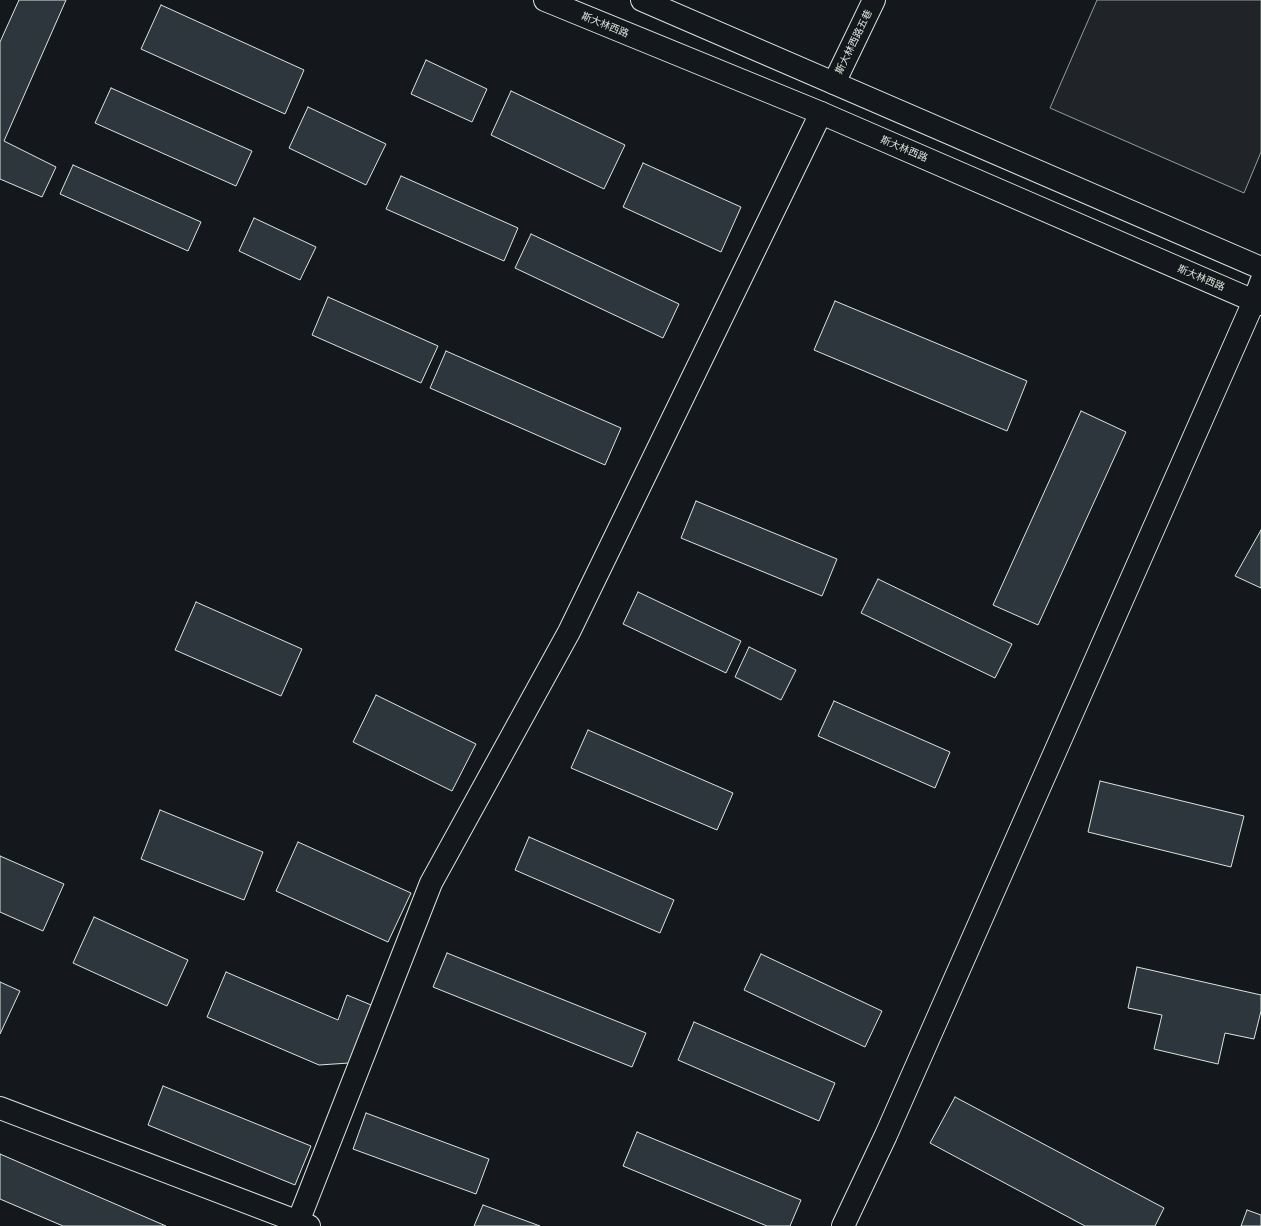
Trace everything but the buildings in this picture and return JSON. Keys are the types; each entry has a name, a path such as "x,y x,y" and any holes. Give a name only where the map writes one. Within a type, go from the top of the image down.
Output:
{"street":[{"name":"斯大林西路","path":"545,0 821,113 1259,296"},
{"path":"642,0 1261,268"},
{"name":"斯大林西路五巷","path":"834,83 874,0"},
{"path":"0,1108 304,1224 431,883 569,632 821,113"},
{"path":"843,1226 893,1120 1259,296"}],"shaded area":[{"path":"1097,0 1261,0 1261,152 1244,193 1050,108"}]}
